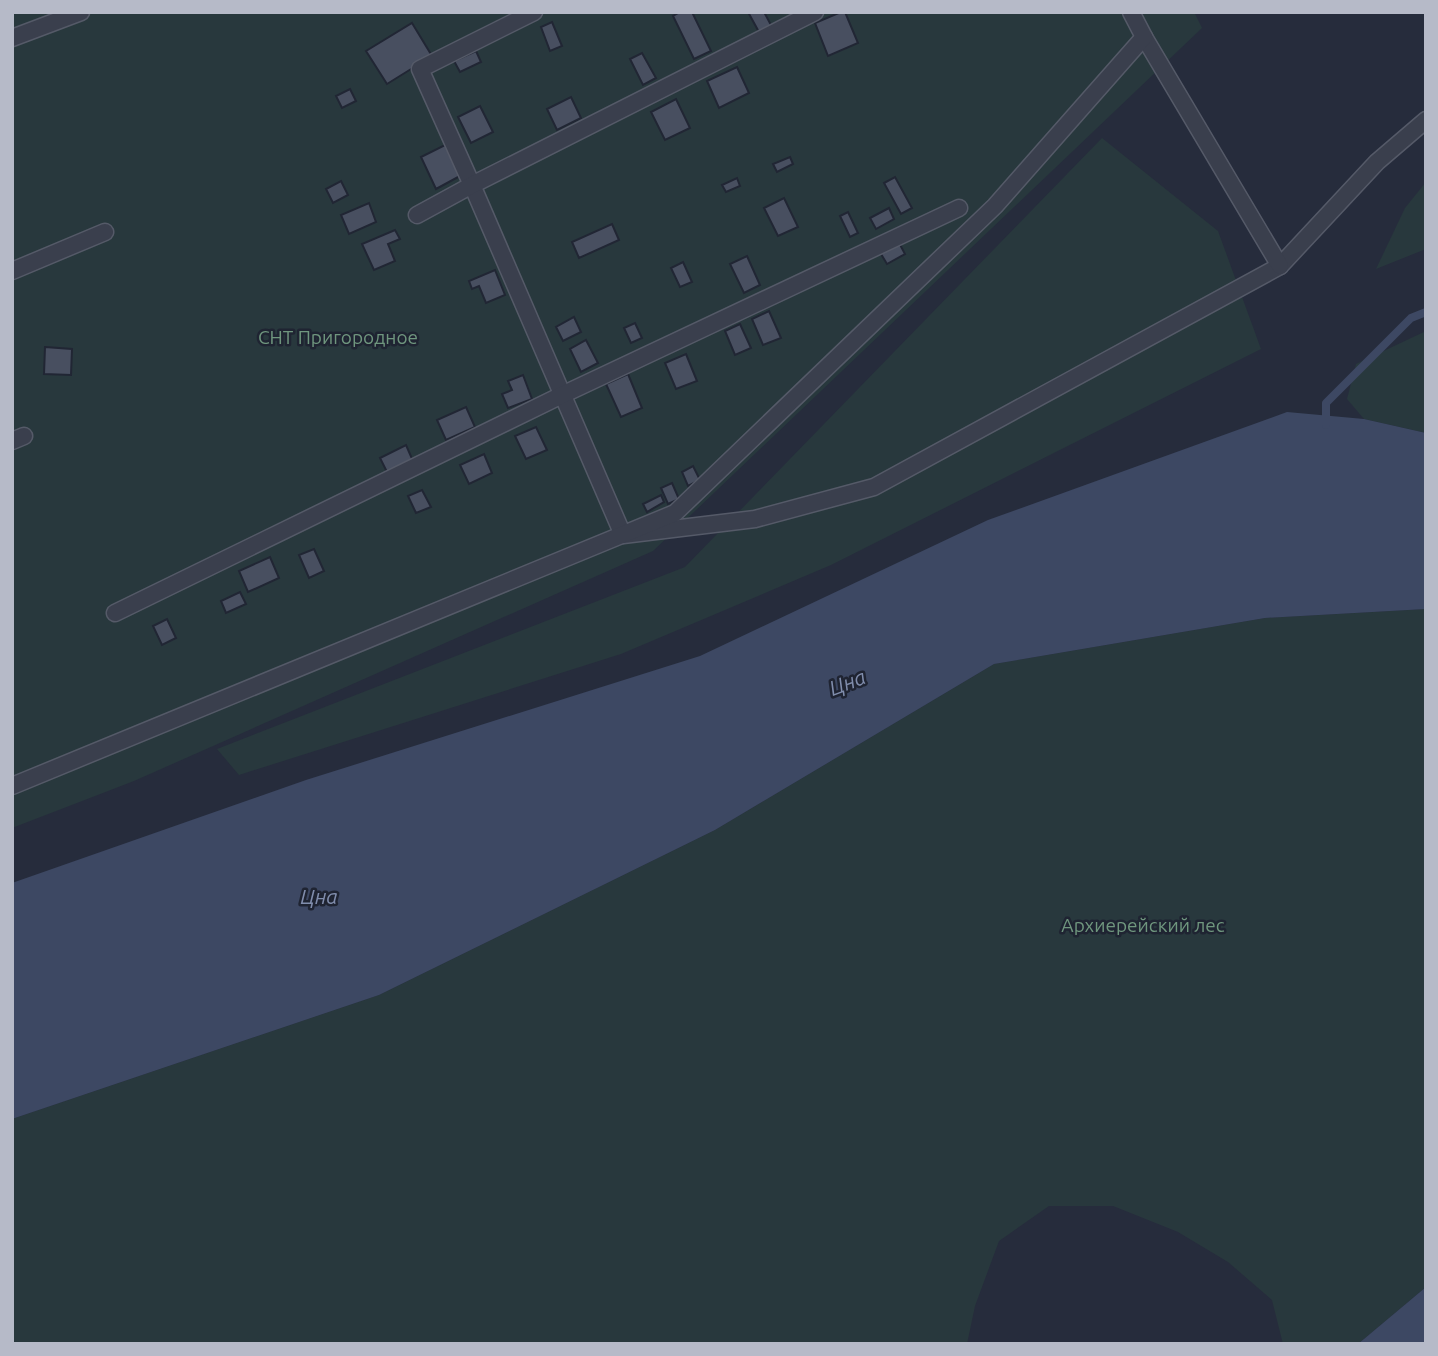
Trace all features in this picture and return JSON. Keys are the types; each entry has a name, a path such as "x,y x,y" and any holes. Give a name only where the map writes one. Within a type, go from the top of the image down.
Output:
{"lane":[{"path":"12,38 81,12"},
{"path":"534,12 420,69 623,535"},
{"path":"417,215 816,12"},
{"path":"1131,12 1280,266"},
{"path":"12,786 675,513 995,206 1144,37"},
{"path":"623,535 755,519 874,487 1280,266 1377,162 1426,120"},
{"path":"115,613 562,395 959,208"},
{"path":"12,271 105,232"}],"green space":[{"name":"СНТ Пригородное","path":"12,12 1194,12 1202,28 653,551 134,781 12,828"},
{"path":"1102,138 1218,231 1261,349 831,565 621,654 239,775 217,749 685,567"},
{"path":"1426,182 1426,249 1376,269 1405,208"},
{"path":"1426,331 1426,433 1364,419 1347,399 1356,364"},
{"name":"Архиерейский лес","path":"1426,609 1426,1287 1358,1344 1283,1344 1272,1300 1228,1262 1178,1232 1113,1206 1049,1206 999,1241 975,1306 967,1344 12,1344 12,1119 379,995 715,830 994,664 1265,618"}],"water":[{"name":"Цна","path":"1287,412 1364,419 1426,433 1426,609 1265,618 994,664 715,830 379,995 12,1119 12,883 306,780 700,656 988,520"},
{"path":"1426,1287 1426,1344 1358,1344"}],"building":[{"path":"680,12 692,12 711,51 694,59 673,16"},
{"path":"748,12 764,12 771,25 759,32"},
{"path":"845,12 858,43 828,56 815,23"},
{"path":"552,22 562,46 550,51 541,27"},
{"path":"412,23 432,56 387,84 366,51"},
{"path":"476,51 481,62 460,72 454,61"},
{"path":"642,53 656,78 643,85 630,59"},
{"path":"737,67 749,93 719,108 707,81"},
{"path":"350,89 356,101 342,108 336,96"},
{"path":"571,97 581,118 557,130 547,109"},
{"path":"676,99 690,128 665,140 651,112"},
{"path":"480,106 493,132 471,143 458,117"},
{"path":"445,145 460,176 436,189 421,157"},
{"path":"790,157 793,164 777,172 773,164"},
{"path":"895,177 912,208 901,214 884,183"},
{"path":"737,178 740,186 726,192 722,185"},
{"path":"341,181 348,195 333,203 326,189"},
{"path":"784,198 798,227 778,236 764,208"},
{"path":"369,203 376,222 349,234 341,215"},
{"path":"889,208 894,219 876,229 870,218"},
{"path":"848,212 858,233 850,237 840,216"},
{"path":"612,224 619,240 579,258 572,242"},
{"path":"395,230 400,239 388,244 395,261 374,270 362,244"},
{"path":"897,239 905,254 887,264 878,249"},
{"path":"747,256 760,285 744,293 730,264"},
{"path":"683,262 692,282 680,287 671,268"},
{"path":"495,270 505,295 486,303 479,286 472,289 469,281"},
{"path":"769,311 781,338 763,345 752,319"},
{"path":"574,317 581,332 563,341 556,327"},
{"path":"635,323 642,338 631,343 624,328"},
{"path":"740,324 751,348 735,355 725,331"},
{"path":"586,340 598,363 581,372 570,349"},
{"path":"45,347 72,349 71,375 44,374"},
{"path":"686,354 697,381 676,389 665,363"},
{"path":"628,374 642,408 621,417 606,384"},
{"path":"523,375 532,399 508,408 502,394 512,390 508,381"},
{"path":"466,407 475,427 446,440 437,420"},
{"path":"536,427 547,450 526,459 515,436"},
{"path":"406,445 413,461 388,474 380,458"},
{"path":"484,454 492,473 469,484 460,465"},
{"path":"693,466 700,480 688,486 682,472"},
{"path":"672,483 679,499 668,504 661,488"},
{"path":"422,490 431,507 416,513 408,496"},
{"path":"661,495 664,502 647,512 643,504"},
{"path":"314,549 324,571 309,578 299,555"},
{"path":"270,557 279,578 248,592 239,571"},
{"path":"240,592 246,604 226,613 221,601"},
{"path":"167,619 176,638 162,645 153,626"}],"waterway":[{"path":"1326,425 1326,403 1411,318 1426,312"}]}
